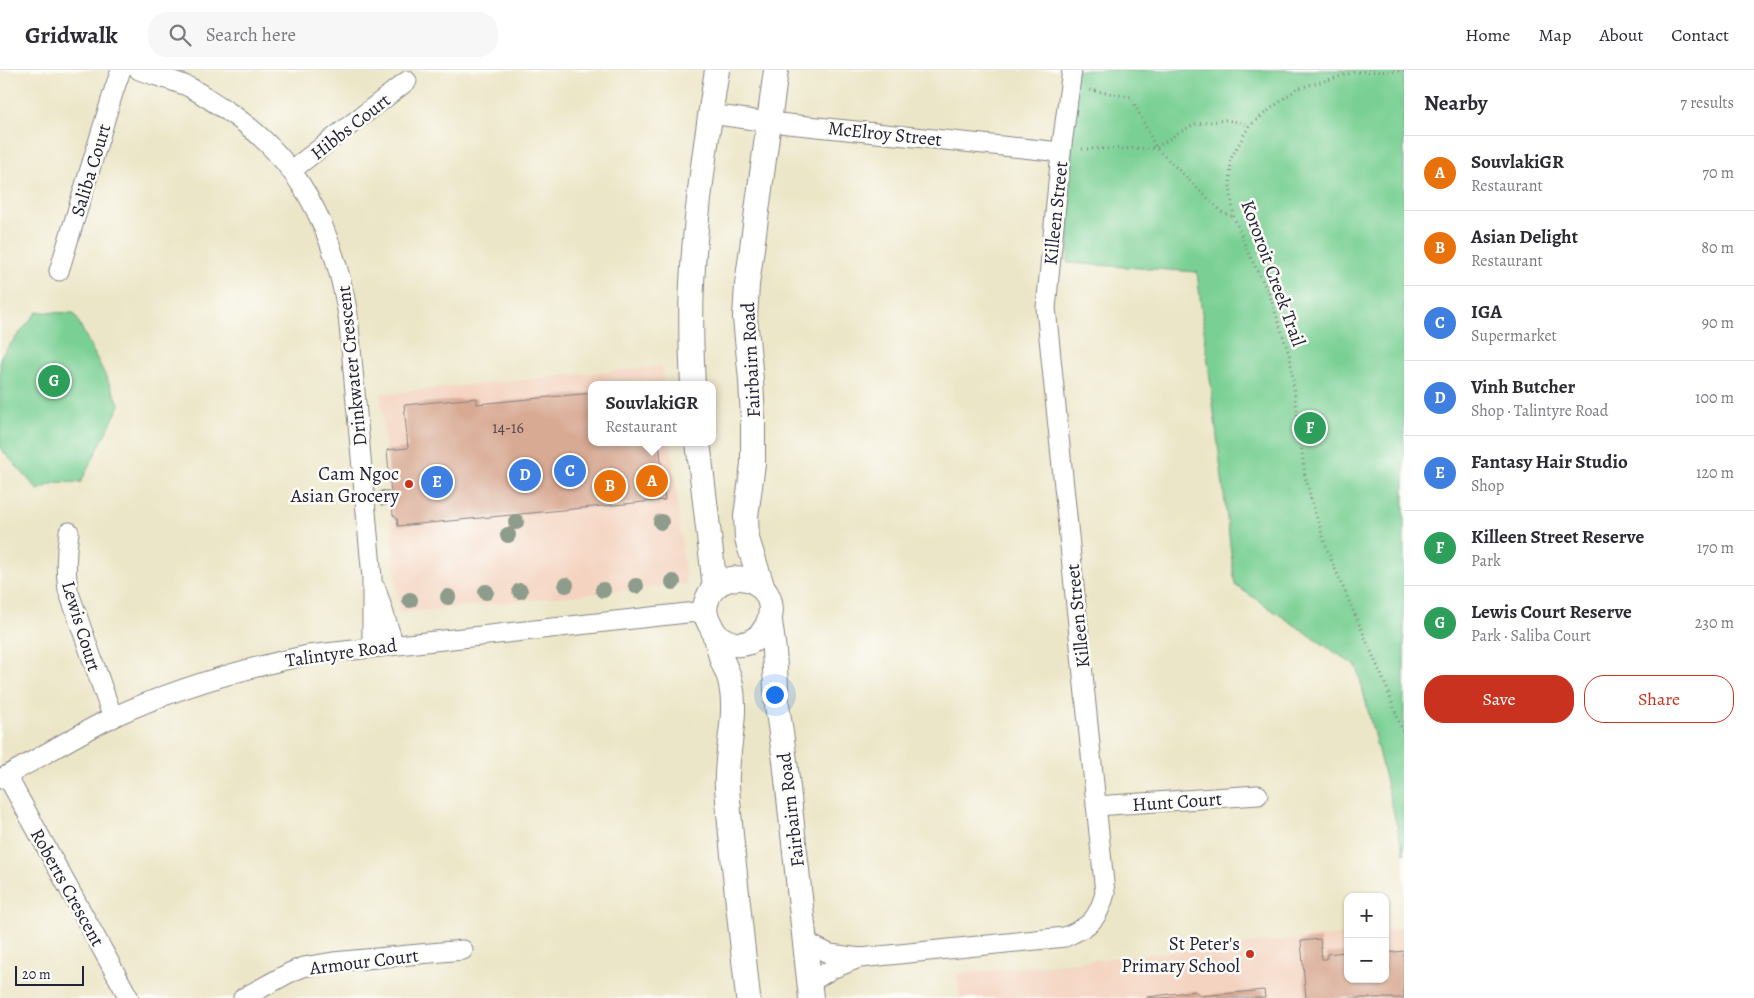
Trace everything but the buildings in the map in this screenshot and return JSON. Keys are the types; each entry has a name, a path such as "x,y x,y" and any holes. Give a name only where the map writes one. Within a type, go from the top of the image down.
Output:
{"street":[{"name":"Saliba Court","path":"59,271 121,70"},
{"name":"Drinkwater Crescent","path":"138,70 189,87 234,114 263,139 292,170 310,198 333,251 348,315 372,578 372,647"},
{"path":"693,381 692,268 717,70"},
{"name":"Fairbairn Road","path":"764,589 747,539 746,516 753,464 753,419 745,318 747,285 776,70"},
{"name":"Killeen Street","path":"805,942 830,954 860,958 1065,937 1085,928 1099,911 1105,893 1046,308 1061,152 1071,79"},
{"name":"Hibbs Court","path":"292,170 406,81"},
{"name":"McElroy Street","path":"710,114 769,122 1061,152"},
{"path":"698,446 715,587"},
{"name":"Lewis Court","path":"69,532 65,558 68,590 112,718"},
{"name":"Drinkwater Crescent","path":"372,578 385,612 394,645"},
{"path":"714,634 734,644 746,643 760,635 770,621 772,610 770,599 764,589 755,582 745,578 734,578 724,581 715,587 706,602 705,611 709,627 714,634 731,684 733,717 727,785 748,998"},
{"name":"Talintyre Road","path":"3,778 112,718 181,689 255,666 308,655 372,647 705,611"},
{"name":"Fairbairn Road","path":"770,621 774,651 776,705 785,761 810,990"},
{"name":"Roberts Crescent","path":"3,778 129,998"},
{"name":"Hunt Court","path":"1096,806 1258,795"},
{"name":"Armour Court","path":"243,998 303,967 333,962 462,950"},
{"name":"Killeen Street","path":"810,990 832,969 860,958"}],"path":[{"name":"Kororoit Creek Trail","path":"1404,71 1355,72 1296,88 1249,126 1232,158 1230,188 1234,217 1246,248 1270,296 1290,356 1305,476 1313,506 1330,555 1386,686 1404,735"},
{"path":"1071,79 1131,97 1156,148 1223,213 1234,217"},
{"path":"1061,152 1085,149 1156,148 1181,131 1196,124 1225,120 1240,122 1249,126"}],"shaded area":[{"path":"662,366 664,381 588,381 588,446 671,446 686,584 399,613 381,394"},
{"name":"St Peter's Primary School","path":"1404,928 1404,998 960,998 957,974 1344,934 1344,983 1389,983 1389,930"}],"green space":[{"path":"1074,70 1404,70 1404,854 1357,667 1235,585 1197,272 1068,263"},
{"path":"37,312 74,313 120,405 81,482 54,483 38,490 0,448 0,357"}],"place":[{"name":"Lewis Court Reserve","path":"54,381"},
{"name":"Killeen Street Reserve","path":"1310,428"},
{"name":"IGA","path":"570,471"},
{"name":"Vinh Butcher","path":"525,475"},
{"name":"SouvlakiGR","path":"652,481"},
{"name":"Fantasy Hair Studio","path":"437,482"},
{"name":"Cam Ngoc Asian Grocery","path":"409,484"},
{"name":"Asian Delight","path":"610,486"},
{"name":"St Peter's Primary School","path":"1250,954"}]}
